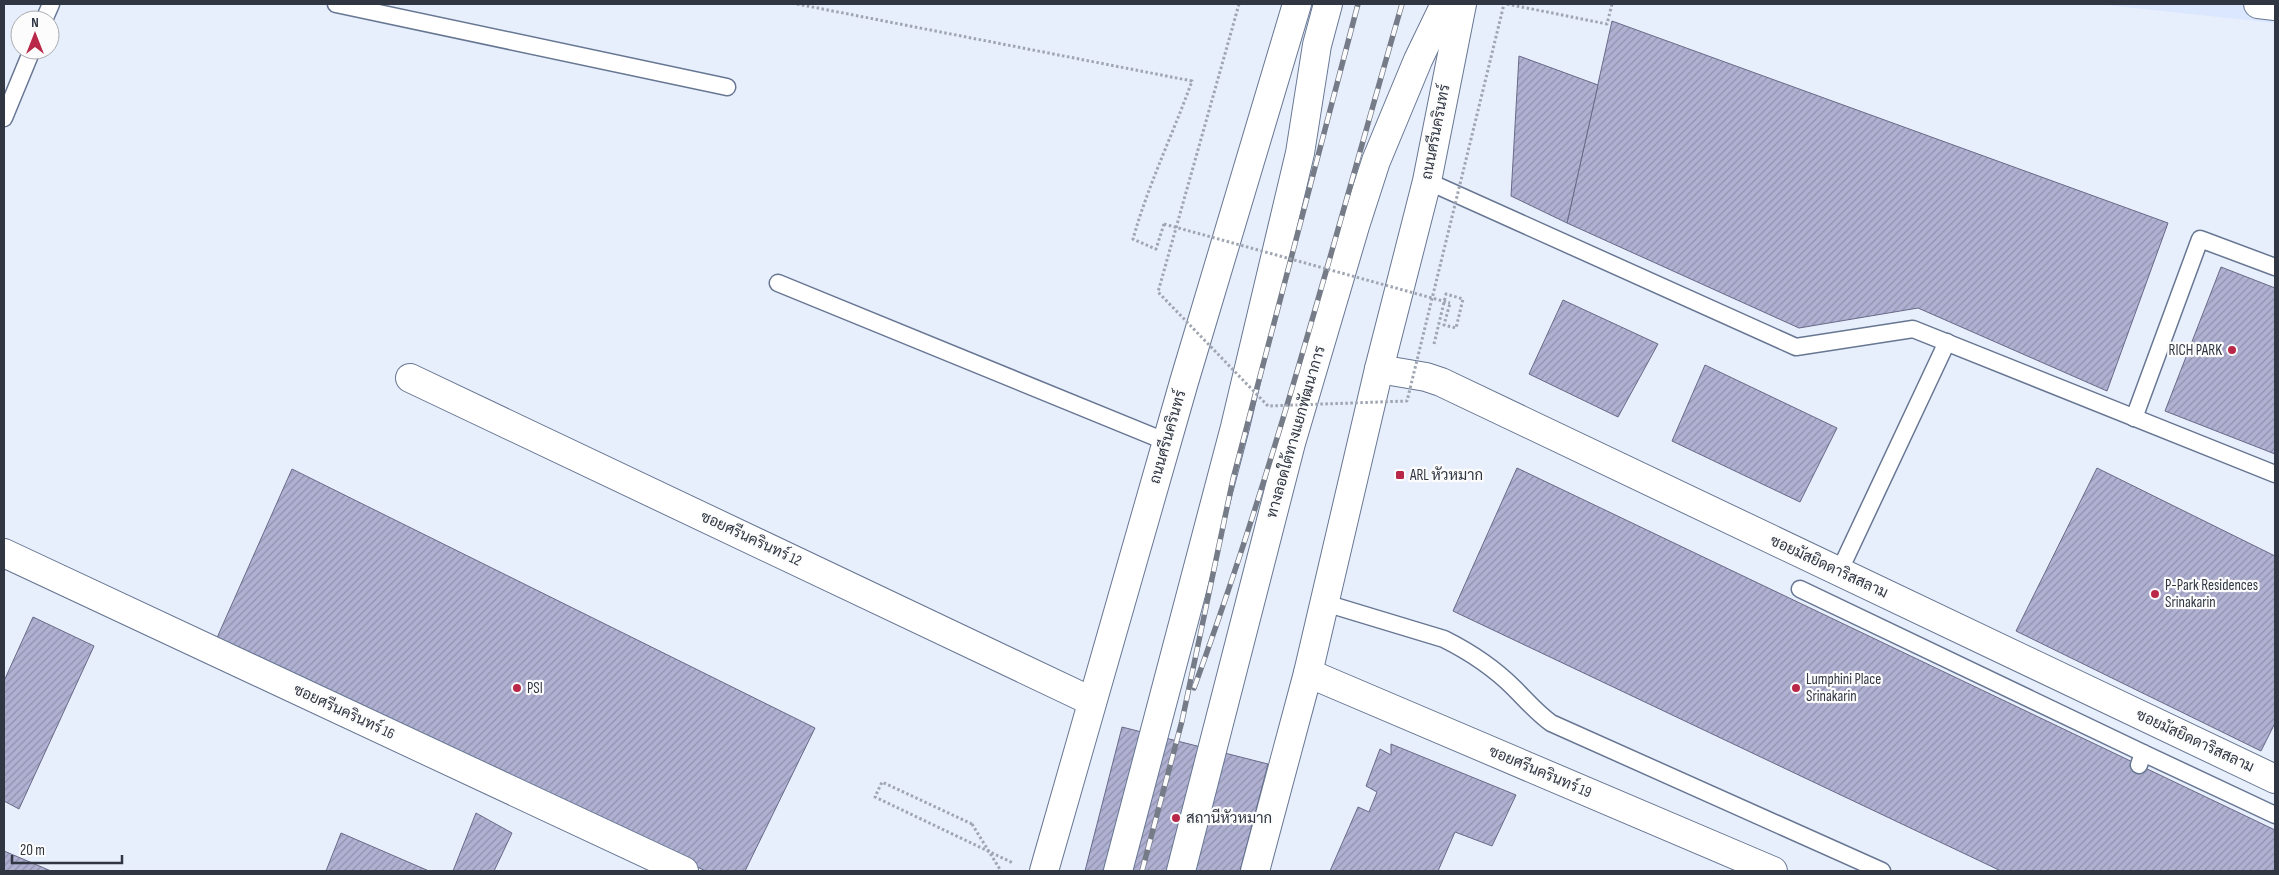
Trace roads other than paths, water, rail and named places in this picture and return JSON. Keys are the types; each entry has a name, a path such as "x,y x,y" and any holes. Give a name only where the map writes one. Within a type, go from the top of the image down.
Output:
{"main road":[{"name":"ถนนศรีนครินทร์","path":"1033,869 1091,700 1297,4"},
{"path":"1118,871 1235,427 1300,153 1317,45 1328,4"},
{"name":"ทางลอดใต้ทางแยกพัฒนาการ","path":"1181,871 1291,443 1355,226 1376,161 1418,60 1445,4"},
{"name":"ถนนศรีนครินทร์","path":"1255,871 1308,673 1379,369 1427,181 1462,4"},
{"path":"2258,4 2275,6"},
{"name":"ซอยมัสยิดดาริสสลาม","path":"1379,369 1426,377 2275,779"},
{"name":"ซอยศรีนครินทร์ 12","path":"410,378 1091,700"},
{"name":"ซอยศรีนครินทร์ 16","path":"4,553 684,871"},
{"name":"ซอยศรีนครินทร์ 19","path":"1308,673 1773,871"}],"lane":[{"path":"336,4 727,87"},
{"path":"4,118 28,60"},
{"path":"1427,181 1796,347 1913,329 2275,474"},
{"path":"2134,418 2200,238 2275,268"},
{"path":"778,282 1167,442"},
{"path":"1839,572 1947,342"},
{"path":"1800,589 2141,759 2275,815"},
{"path":"1325,603 1444,639 1458,646 1496,672 1542,716 1551,722 1882,871"}],"railway":[{"path":"1142,871 1182,721 1233,479 1358,4"},
{"path":"1194,688 1224,604 1278,434 1402,4"}],"place":[{"name":"RICH PARK","path":"2232,350"},
{"name":"ARL หัวหมาก","path":"1400,475"},
{"name":"P-Park Residences Srinakarin","path":"2155,594"},
{"name":"PSI","path":"517,688"},
{"name":"Lumphini Place Srinakarin","path":"1796,688"},
{"name":"สถานีหัวหมาก","path":"1176,818"}]}
